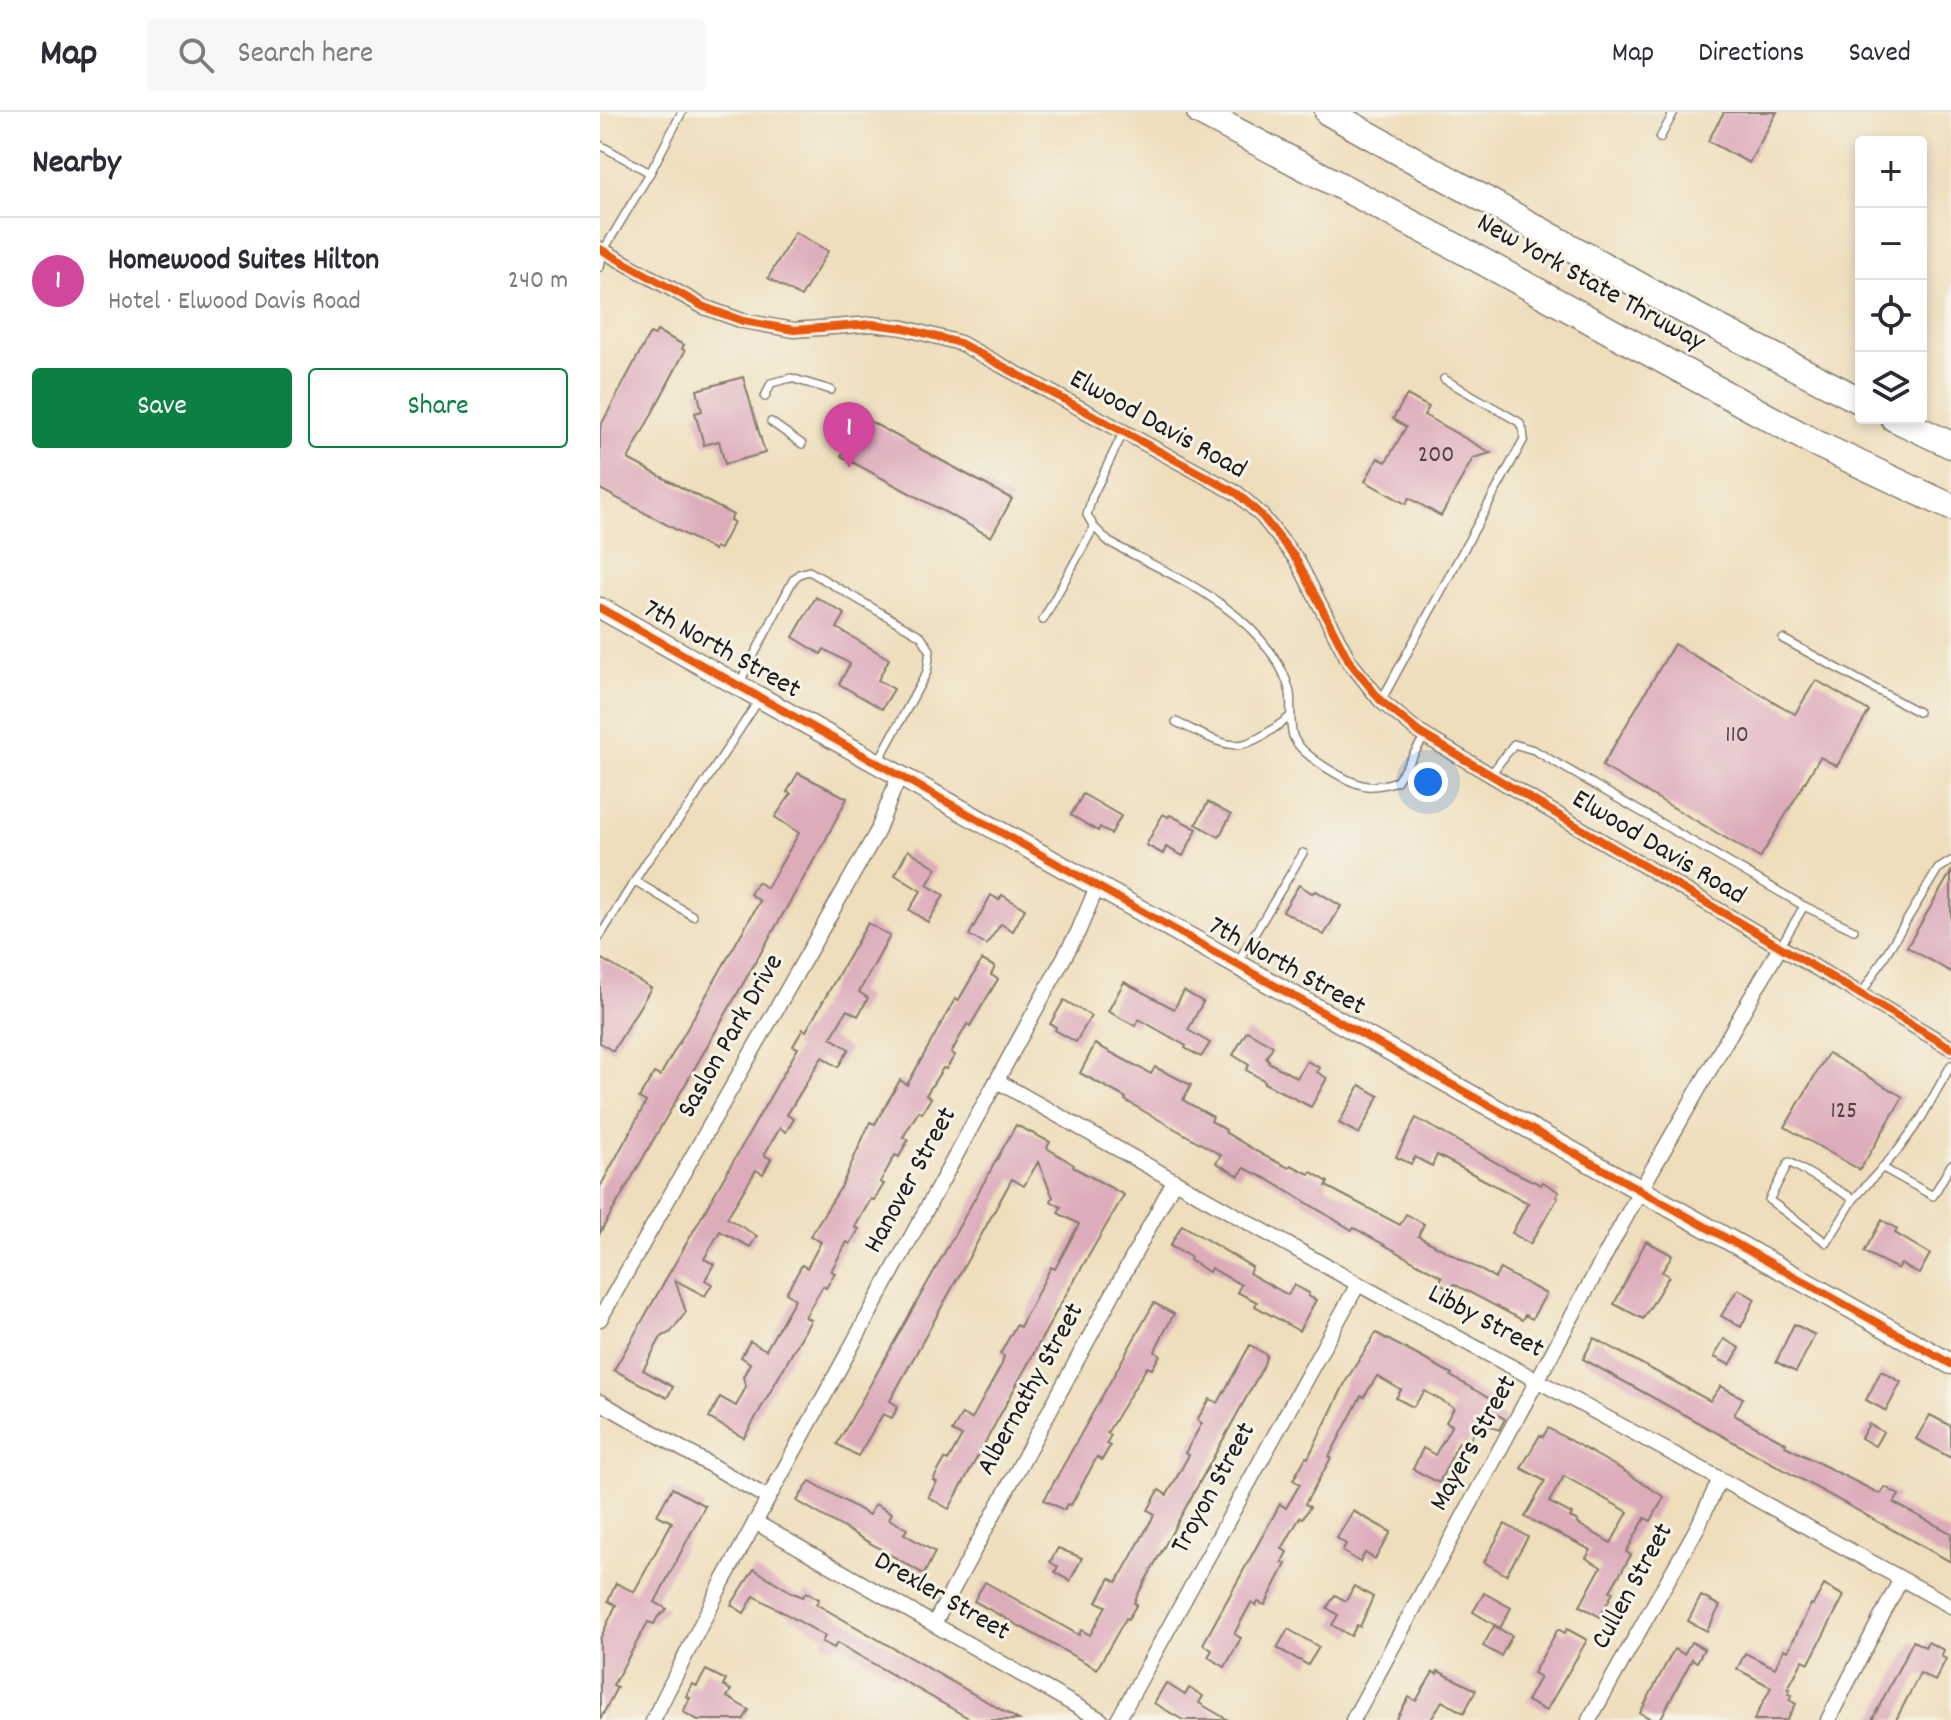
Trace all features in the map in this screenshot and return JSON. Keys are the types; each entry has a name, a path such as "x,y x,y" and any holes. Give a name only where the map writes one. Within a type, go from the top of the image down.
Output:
{"highway":[{"name":"New York State Thruway","path":"1200,112 1458,248 1815,443 1951,507"},
{"name":"New York State Thruway","path":"1328,112 1674,305 1855,398"},
{"path":"1907,424 1951,445"}],"street":[{"name":"Elwood Davis Road","path":"602,250 704,307 743,321 794,330 872,324 904,328 960,343 1238,494 1262,516 1297,560 1349,661 1381,701 1425,736 1951,1048"},
{"name":"7th North Street","path":"600,608 1951,1364"},
{"name":"Saslon Park Drive","path":"600,1319 877,832 899,776"},
{"name":"Hanover Street","path":"755,1522 1078,932 1097,887"},
{"path":"1640,1191 1780,947"},
{"name":"Libby Street","path":"997,1081 1358,1284 1951,1606"},
{"name":"Albernathy Street","path":"934,1624 1174,1181"},
{"name":"Mayers Street","path":"1353,1720 1640,1191"},
{"name":"Troyon Street","path":"1118,1720 1358,1284"},
{"path":"600,1402 768,1498"},
{"name":"Cullen Street","path":"1589,1720 1697,1528 1720,1479"},
{"path":"653,1720 755,1522"},
{"name":"Drexler Street","path":"755,1522 1101,1720"},
{"path":"1828,1720 1901,1579"}],"lane":[{"path":"600,267 602,250 650,173 682,112"},
{"path":"1660,138 1674,112"},
{"path":"600,145 650,173"},
{"path":"765,397 771,383 791,378 831,390"},
{"path":"1381,701 1524,439 1519,422 1444,379"},
{"path":"771,422 802,444"},
{"path":"1123,432 1092,497 1087,515 1109,542 1226,606 1262,640 1284,674 1290,693 1293,736 1303,749 1338,776 1367,786 1397,781 1425,736"},
{"path":"1043,620 1094,527"},
{"path":"738,686 793,580 809,571 921,636 930,650 927,672 877,764"},
{"path":"1783,639 1918,712"},
{"path":"600,936 760,698"},
{"path":"1176,722 1217,741 1236,746 1262,738 1291,716"},
{"path":"1490,775 1514,744 1534,750 1804,906 1854,930"},
{"path":"1236,965 1303,853"},
{"path":"1861,995 1938,869 1951,861"},
{"path":"635,881 693,916"},
{"path":"1780,947 1804,906"},
{"path":"1854,1199 1789,1162 1769,1200 1827,1243 1854,1199 1883,1168 1922,1117 1951,1065"},
{"path":"1883,1168 1933,1196 1951,1165"}],"building":[{"path":"1724,112 1777,112 1749,163 1708,141"},
{"path":"795,232 828,251 801,297 768,278"},
{"path":"657,331 684,345 682,349 685,351 628,459 733,515 730,520 734,522 720,549 715,547 714,550 600,489 600,427 650,333 655,335"},
{"path":"743,377 765,453 725,464 719,441 704,445 695,413 702,411 697,390"},
{"path":"1407,395 1429,407 1424,415 1491,453 1473,458 1441,516 1409,498 1406,504 1365,481 1378,458 1386,462 1406,427 1393,419"},
{"path":"862,417 1012,499 991,537 841,456"},
{"path":"816,597 845,614 837,628 889,659 878,680 894,689 882,709 839,684 850,664 824,649 821,654 793,637"},
{"path":"1674,644 1795,714 1816,680 1869,711 1837,766 1820,757 1760,858 1602,766"},
{"path":"798,773 847,798 600,1233 600,1187 646,1102 639,1098 654,1073 660,1076 760,901 750,894 757,882 767,888 799,833 775,817 791,794 787,792"},
{"path":"1083,794 1121,816 1111,834 1100,827 1098,831 1071,815"},
{"path":"1208,802 1231,815 1219,837 1196,824"},
{"path":"1163,814 1197,829 1183,856 1166,847 1163,854 1146,845"},
{"path":"908,850 937,868 927,885 944,895 928,922 909,910 921,891 895,875"},
{"path":"1951,872 1951,972 1907,947"},
{"path":"1299,885 1341,906 1324,935 1283,911"},
{"path":"991,895 999,900 1002,895 1025,909 1013,931 1001,924 986,945 969,935"},
{"path":"868,923 890,936 859,992 868,998 858,1016 847,1010 831,1038 849,1049 838,1067 822,1057 787,1115 794,1119 786,1132 780,1128 764,1155 771,1159 763,1174 756,1170 727,1218 757,1236 750,1247 720,1231 704,1259 714,1264 705,1280 712,1284 705,1296 675,1280 686,1312 671,1332 661,1337 643,1370 673,1387 667,1398 614,1370 798,1048 793,1046 803,1029 806,1031"},
{"path":"600,958 651,988 613,1051 600,1043"},
{"path":"982,960 995,967 991,975 998,979 970,1026 967,1024 951,1053 955,1055 926,1095 931,1098 903,1137 908,1140 899,1157 895,1155 880,1182 884,1184 855,1227 859,1229 850,1244 847,1242 831,1271 835,1273 826,1288 823,1286 805,1317 811,1320 744,1438 709,1418 720,1397 736,1406 746,1387 743,1377 750,1363 741,1357 750,1341 766,1350 795,1299 786,1293 802,1265 807,1268 821,1242 810,1236 841,1187 870,1122 875,1124 900,1080 907,1085 955,999 958,1001"},
{"path":"1124,982 1174,1009 1184,991 1203,1002 1188,1030 1210,1043 1201,1057 1139,1019 1135,1026 1108,1011"},
{"path":"1064,1000 1091,1016 1076,1042 1050,1024"},
{"path":"1247,1031 1273,1046 1266,1058 1268,1062 1297,1078 1307,1061 1320,1068 1317,1072 1327,1078 1311,1107 1264,1083 1246,1070 1249,1065 1233,1055"},
{"path":"1095,1044 1151,1074 1155,1067 1191,1085 1183,1100 1213,1117 1211,1121 1225,1132 1263,1155 1289,1168 1291,1165 1309,1174 1311,1172 1328,1182 1326,1186 1400,1225 1406,1214 1424,1224 1418,1236 1495,1278 1500,1269 1546,1294 1532,1319 1525,1315 1522,1320 1454,1284 1451,1290 1439,1283 1442,1277 1354,1228 1352,1230 1267,1179 1244,1168 1239,1176 1216,1163 1221,1155 1080,1073"},
{"path":"1828,1053 1903,1097 1860,1170 1785,1127"},
{"path":"1360,1085 1379,1096 1359,1134 1339,1123"},
{"path":"1416,1118 1508,1169 1541,1185 1543,1182 1559,1192 1530,1244 1512,1233 1528,1203 1437,1155 1432,1166 1415,1157 1411,1164 1396,1157"},
{"path":"1016,1125 1050,1142 1047,1148 1073,1167 1124,1195 949,1509 928,1497 937,1482 933,1480 962,1436 952,1431 962,1414 971,1419 973,1417 1002,1364 1004,1356 1000,1354 1016,1325 1020,1327 1051,1267 1055,1269 1079,1224 1058,1213 1061,1207 1051,1201 1053,1197 1038,1162 1024,1186 1012,1179 890,1401 898,1406 892,1418 883,1414 858,1456 837,1444"},
{"path":"1882,1220 1897,1229 1895,1233 1930,1254 1919,1274 1901,1264 1898,1269 1864,1252"},
{"path":"1182,1225 1252,1267 1249,1273 1288,1295 1294,1285 1309,1293 1308,1296 1316,1300 1299,1331 1237,1292 1241,1285 1211,1268 1209,1272 1190,1260 1191,1257 1170,1246"},
{"path":"1646,1241 1672,1255 1662,1272 1669,1276 1643,1319 1614,1304"},
{"path":"1738,1289 1755,1299 1741,1327 1721,1316"},
{"path":"1154,1303 1174,1314 1157,1346 1155,1352 1160,1355 1152,1369 1147,1367 1107,1433 1111,1435 1106,1444 1110,1446 1102,1460 1097,1457 1071,1505 1067,1504 1064,1510 1044,1500"},
{"path":"1794,1324 1815,1335 1796,1372 1776,1362"},
{"path":"1376,1333 1452,1374 1492,1400 1487,1409 1505,1419 1499,1430 1481,1421 1466,1446 1459,1442 1439,1483 1413,1469 1423,1448 1435,1455 1452,1425 1446,1422 1454,1408 1425,1391 1413,1407 1396,1398 1401,1390 1377,1376 1364,1397 1361,1396 1305,1504 1310,1507 1303,1518 1300,1517 1282,1549 1287,1552 1282,1562 1286,1564 1265,1605 1251,1603 1234,1634 1241,1638 1225,1667 1208,1657 1212,1650 1203,1644 1280,1504 1286,1508 1300,1484 1293,1480 1308,1458 1347,1379"},
{"path":"1594,1338 1710,1401 1721,1386 1743,1398 1734,1415 1786,1443 1785,1446 1880,1494 1885,1487 1899,1495 1894,1503 1951,1533 1951,1562 1583,1359"},
{"path":"1724,1339 1740,1348 1730,1365 1714,1357"},
{"path":"1250,1345 1267,1355 1263,1367 1137,1596 1134,1603 1137,1604 1097,1669 974,1601 985,1582 1079,1635 1081,1630 1090,1635 1106,1606 1097,1602 1110,1578 1117,1582 1155,1514 1148,1510 1159,1490 1167,1495 1189,1455 1185,1453 1202,1423 1197,1420 1210,1399 1218,1403"},
{"path":"1881,1371 1901,1382 1886,1411 1866,1400"},
{"path":"1930,1415 1951,1426 1951,1458 1916,1439"},
{"path":"1869,1424 1883,1432 1875,1446 1861,1438"},
{"path":"1548,1428 1664,1497 1651,1521 1645,1518 1626,1552 1631,1555 1610,1591 1613,1592 1600,1617 1580,1606 1601,1567 1586,1558 1591,1550 1525,1517 1545,1481 1521,1468 1540,1435 1543,1437","holes":["1564,1476 1628,1512 1611,1543 1577,1523 1570,1517 1572,1514 1549,1502"]},
{"path":"810,1481 869,1515 875,1504 892,1513 889,1519 907,1529 904,1534 935,1552 924,1574 797,1501"},
{"path":"672,1488 705,1506 655,1602 667,1609 654,1624 648,1622 613,1685 617,1687 600,1720 600,1639 616,1605 608,1601 616,1583 634,1592 672,1522 657,1515"},
{"path":"1353,1511 1391,1532 1375,1559 1365,1553 1360,1562 1342,1551 1346,1544 1337,1538"},
{"path":"1505,1524 1528,1537 1506,1575 1484,1562"},
{"path":"1058,1548 1082,1558 1070,1581 1055,1572 1058,1567 1050,1562"},
{"path":"754,1569 793,1593 803,1597 806,1592 819,1599 816,1604 1019,1720 972,1720 837,1643 834,1648 822,1642 825,1636 754,1596 744,1613 731,1605"},
{"path":"1824,1585 1844,1596 1809,1663 1803,1660 1788,1688 1788,1694 1792,1695 1789,1700 1796,1704 1787,1720 1754,1720 1771,1687 1737,1669 1745,1653 1775,1668 1784,1649 1788,1651"},
{"path":"1354,1586 1373,1597 1360,1627 1357,1625 1351,1636 1332,1625 1338,1615 1327,1608 1335,1595 1346,1601"},
{"path":"1484,1593 1511,1608 1500,1628 1473,1612"},
{"path":"1701,1596 1720,1606 1707,1631 1688,1621"},
{"path":"1494,1626 1512,1636 1501,1656 1483,1646"},
{"path":"1288,1629 1319,1647 1308,1665 1277,1648"},
{"path":"1558,1629 1565,1633 1567,1629 1587,1640 1546,1711 1527,1701 1540,1677 1533,1673"},
{"path":"1913,1641 1925,1647 1928,1642 1944,1650 1941,1656 1946,1659 1935,1681 1920,1673 1896,1720 1872,1720"},
{"path":"1691,1642 1704,1649 1697,1662 1692,1659 1660,1720 1640,1713 1674,1649 1684,1654"},
{"path":"706,1670 726,1680 723,1686 731,1690 727,1697 749,1710 743,1720 698,1720 683,1712 692,1684 697,1686"},
{"path":"1438,1671 1476,1690 1464,1713 1442,1701 1431,1720 1396,1720 1409,1697 1416,1701 1433,1672 1437,1674"},
{"path":"1166,1683 1185,1695 1189,1688 1203,1696 1199,1703 1228,1720 1183,1720 1154,1703"}],"cycle path":[{"path":"600,249 704,307 743,321 794,330 872,324 904,328 960,343 1238,494 1262,516 1297,560 1349,661 1381,701 1420,733 1951,1048"},
{"path":"600,608 1951,1364"}],"place":[{"name":"Homewood Suites Hilton","path":"849,468"}]}
